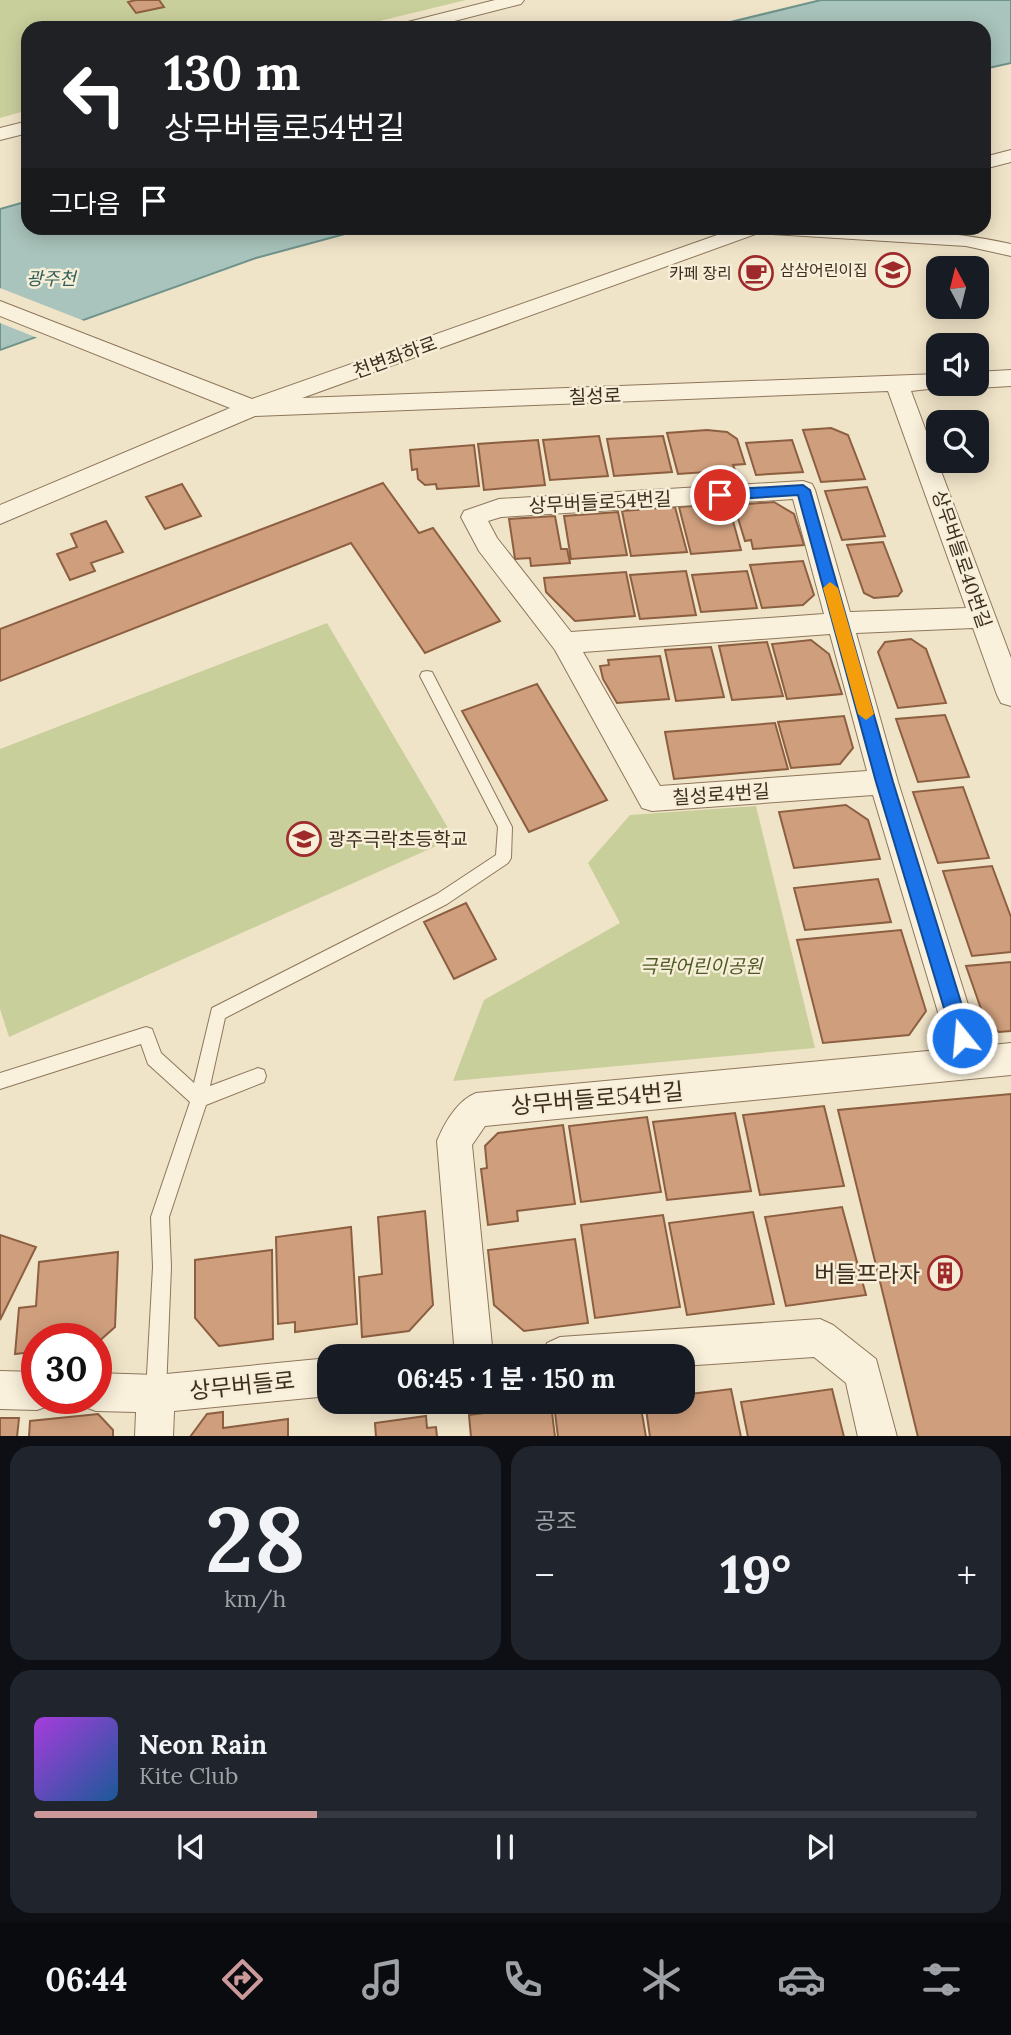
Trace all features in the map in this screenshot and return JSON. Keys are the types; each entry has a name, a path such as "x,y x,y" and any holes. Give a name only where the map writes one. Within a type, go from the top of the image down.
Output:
{"street":[{"path":"433,21 514,0"},
{"path":"0,134 21,129"},
{"path":"991,161 1011,156"},
{"name":"천변좌하로","path":"0,515 251,408 735,235"},
{"path":"885,235 966,240 1011,250"},
{"path":"0,308 251,408"},
{"path":"989,379 1011,378"},
{"name":"칠성로","path":"251,408 926,383"},
{"name":"상무버들로40번길","path":"897,384 1011,695"},
{"name":"상무버들로54번길","path":"473,517 499,508 803,490 884,782 970,1063"},
{"name":"천변좌하로","path":"0,527 41,499"},
{"name":"칠성로4번길","path":"473,517 488,544 564,643 652,799 884,782"},
{"path":"564,643 840,622 982,617"},
{"name":"상무버들로54번길","path":"473,1344 454,1141 477,1110 1011,1059"},
{"path":"695,1347 820,1338 863,1372 878,1436"},
{"name":"상무버들로","path":"112,1393 156,1394 317,1378"},
{"path":"0,1390 21,1391"},
{"path":"154,1436 156,1394"}],"lane":[{"path":"156,1394 162,1268 160,1217 199,1099 218,1013 442,899 503,858 505,827 427,677"},
{"path":"0,1081 146,1035 155,1058 199,1099"},
{"path":"199,1099 258,1076"}],"green space":[{"path":"0,0 466,0 380,21 21,21 21,112 0,118"},
{"path":"327,623 454,838 9,1037 0,1009 0,749"},
{"name":"극락어린이공원","path":"756,806 815,1048 453,1081 484,1000 620,923 588,863 630,815"}],"water":[{"path":"821,0 1011,0 1011,63 991,67 991,21 735,21"},
{"name":"광주천","path":"21,203 21,235 341,235 256,258 0,350 0,209"}],"pier":[{"path":"0,288 87,322 40,339 0,323"}],"building":[{"path":"159,0 164,7 136,13 128,2"},
{"path":"831,428 848,435 865,479 821,482 803,430"},
{"path":"707,430 727,432 737,439 745,464 733,465 735,470 678,474 667,433"},
{"path":"599,436 608,476 550,480 543,440"},
{"path":"663,436 672,472 614,476 607,439"},
{"path":"538,440 545,485 484,490 478,444"},
{"path":"792,440 803,472 756,475 746,443"},
{"path":"474,445 479,486 437,489 436,484 425,485 418,479 417,469 412,470 410,450"},
{"path":"383,483 419,533 433,528 500,621 425,653 351,543 0,681 0,629"},
{"path":"182,484 201,516 165,529 146,497"},
{"path":"867,487 885,536 842,540 825,491"},
{"path":"774,502 794,514 804,545 753,549 751,540 745,541 734,505"},
{"path":"728,503 741,550 691,554 679,507"},
{"path":"675,507 687,552 631,556 622,511"},
{"path":"618,512 627,555 571,559 564,516"},
{"path":"555,516 561,549 567,549 570,563 531,566 530,558 515,559 509,519"},
{"path":"106,521 123,552 91,563 95,571 70,580 57,554 77,547 71,534"},
{"path":"883,542 902,591 898,596 874,598 864,593 847,545"},
{"path":"803,561 814,595 803,605 762,608 750,565"},
{"path":"686,571 696,615 640,619 630,575"},
{"path":"747,571 757,608 701,612 692,575"},
{"path":"626,572 635,616 575,621 546,592 544,578"},
{"path":"911,639 926,649 946,703 898,708 878,652 885,642"},
{"path":"811,640 829,654 842,694 787,699 772,644"},
{"path":"767,642 783,696 732,700 719,646"},
{"path":"711,647 724,697 676,701 665,650"},
{"path":"660,656 669,699 617,703 603,679 600,666 609,665 608,660"},
{"path":"537,684 607,800 529,832 462,711"},
{"path":"945,715 969,777 918,782 896,719"},
{"path":"844,716 853,748 840,764 791,768 778,722"},
{"path":"775,723 788,769 674,779 665,732"},
{"path":"963,787 989,858 938,863 913,792"},
{"path":"846,805 868,820 880,859 794,868 779,812"},
{"path":"992,866 1011,917 1011,952 972,956 943,871"},
{"path":"878,879 891,922 805,930 794,888"},
{"path":"466,903 496,959 454,979 424,922"},
{"path":"901,930 926,1011 909,1035 823,1043 797,940"},
{"path":"1011,962 1011,1031 999,1032 986,1023 966,966"},
{"name":"버들프라자","path":"1011,1094 1011,1436 918,1436 838,1110"},
{"path":"824,1106 844,1186 760,1195 743,1115"},
{"path":"735,1113 751,1191 667,1200 653,1122"},
{"path":"647,1117 661,1192 581,1202 569,1126"},
{"path":"563,1125 575,1204 517,1211 518,1221 488,1225 481,1169 487,1168 485,1146 498,1133"},
{"path":"842,1207 866,1295 786,1306 765,1217"},
{"path":"425,1211 433,1305 409,1331 362,1337 359,1277 382,1274 378,1217"},
{"path":"753,1212 774,1304 687,1315 669,1223"},
{"path":"663,1215 680,1307 595,1318 581,1225"},
{"path":"351,1227 357,1324 295,1332 295,1322 278,1324 276,1237"},
{"path":"0,1235 36,1247 0,1320"},
{"path":"575,1239 588,1323 524,1331 494,1305 488,1250"},
{"path":"272,1250 273,1339 219,1346 195,1318 195,1260"},
{"path":"118,1252 115,1327 112,1330 112,1323 21,1323 21,1353 15,1354 19,1308 36,1306 39,1262"},
{"path":"731,1389 741,1436 650,1436 647,1414 695,1414 695,1393"},
{"path":"832,1389 844,1436 748,1436 741,1402"},
{"path":"223,1412 223,1428 288,1419 288,1436 191,1436 207,1414"},
{"path":"98,1414 113,1430 113,1436 29,1436 30,1421"},
{"path":"552,1414 555,1436 471,1436 469,1415"},
{"path":"555,1414 642,1414 646,1436 558,1436"},
{"path":"426,1416 427,1428 436,1427 437,1436 376,1436 375,1423"},
{"path":"0,1418 19,1418 17,1436 0,1436"}],"slow traffic":[{"path":"830,588 866,714"}],"place":[{"name":"삼삼어린이집","path":"893,270"},
{"name":"카페 장리","path":"756,273"},
{"name":"광주극락초등학교","path":"304,839"},
{"name":"버들프라자","path":"945,1273"}],"route":[{"path":"720,495 803,490 884,782 962,1038"}]}
